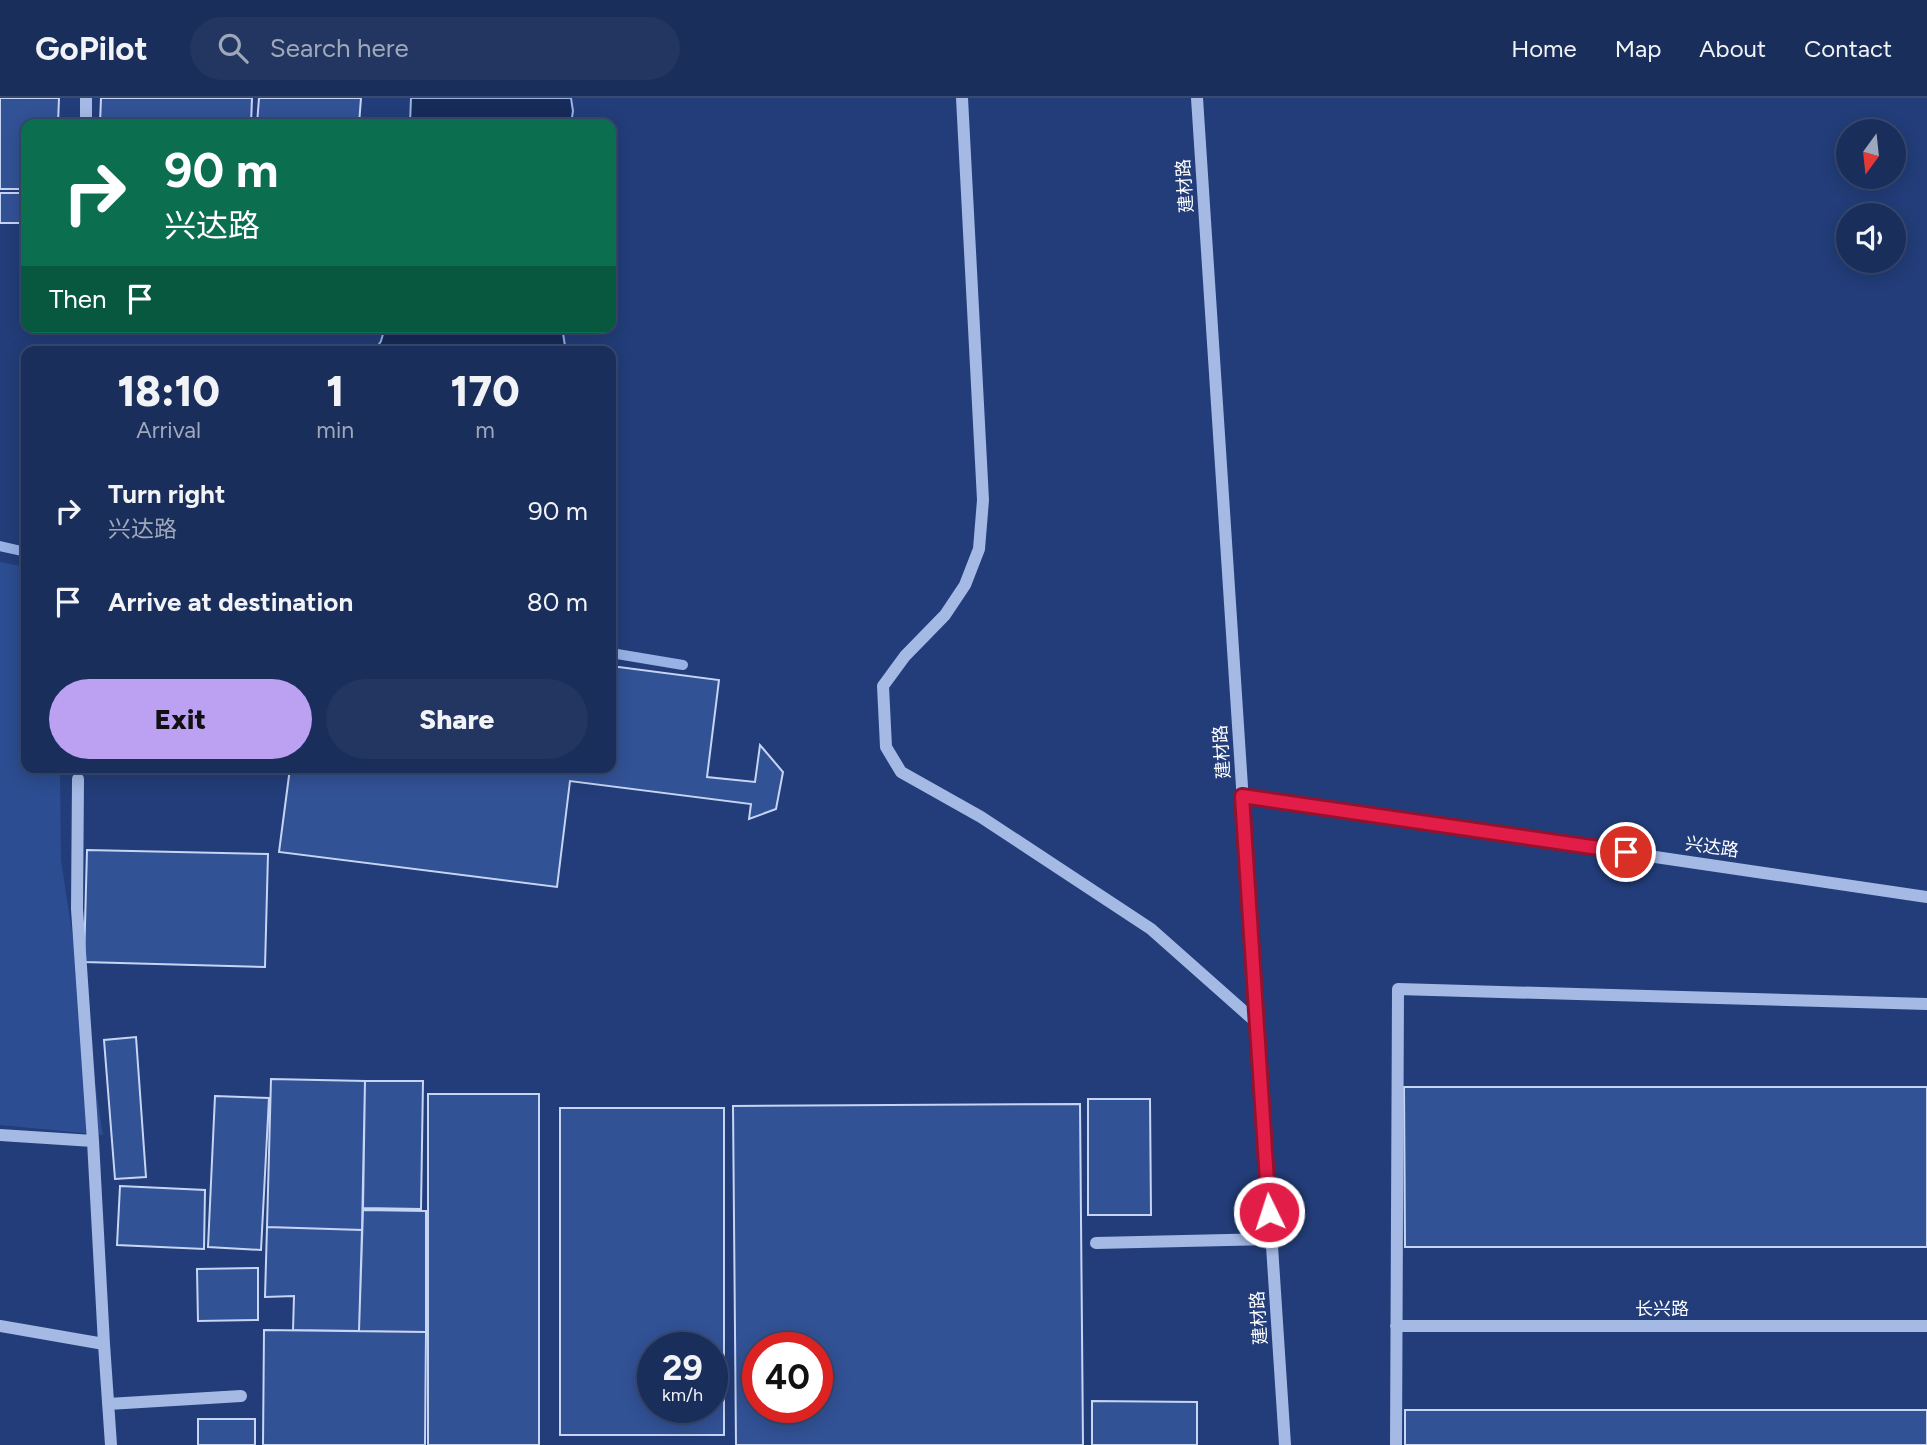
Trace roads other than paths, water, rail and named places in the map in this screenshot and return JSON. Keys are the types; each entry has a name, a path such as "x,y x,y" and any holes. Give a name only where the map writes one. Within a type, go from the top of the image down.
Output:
{"street":[{"path":"86,98 86,119"},
{"path":"962,98 983,500 979,549 965,585 945,615 905,656 883,686 886,747 901,772 981,817 1151,929 1257,1023"},
{"name":"建材路","path":"1197,98 1285,1445"},
{"path":"78,779 76,909 111,1445"},
{"name":"兴达路","path":"1242,796 1927,897"},
{"path":"1396,1445 1398,989 1927,1004"},
{"path":"0,1135 93,1142"},
{"path":"1096,1243 1271,1239"},
{"path":"0,1326 104,1344"},
{"name":"长兴路","path":"1396,1326 1927,1326"},
{"path":"108,1404 241,1396"}],"waterway":[{"path":"0,546 21,551"},
{"path":"616,654 683,665"}]}
